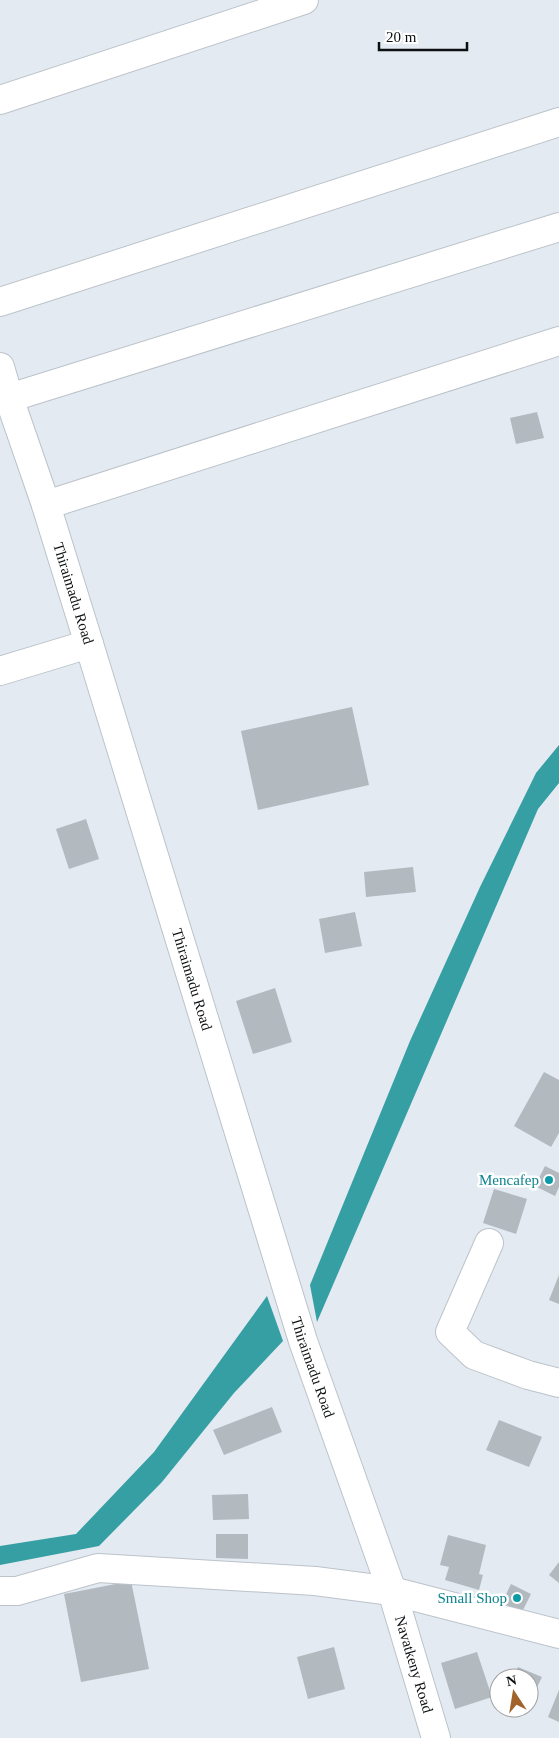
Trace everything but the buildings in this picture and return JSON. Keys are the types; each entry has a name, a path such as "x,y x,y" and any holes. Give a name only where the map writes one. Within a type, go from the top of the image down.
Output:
{"street":[{"path":"0,100 304,0"},
{"path":"0,302 559,122"},
{"path":"9,415 559,228"},
{"path":"46,505 559,340"},
{"name":"Thiraimadu Road","path":"0,368 9,415 46,505 303,1341 392,1591"},
{"path":"0,671 89,644"},
{"path":"489,1243 450,1332 474,1355 528,1375 559,1383"},
{"path":"0,1592 17,1590 98,1568 316,1581 392,1591 559,1634"},
{"name":"Navatkeny Road","path":"392,1591 436,1738"}],"water":[{"path":"559,745 559,783 538,809 317,1322 310,1285 410,1041 480,887 536,773"},
{"path":"267,1296 283,1341 234,1393 162,1482 99,1546 0,1565 0,1546 76,1534 154,1452"}],"place":[{"name":"Mencafep","path":"549,1180"},
{"name":"Small Shop","path":"517,1598"}]}
